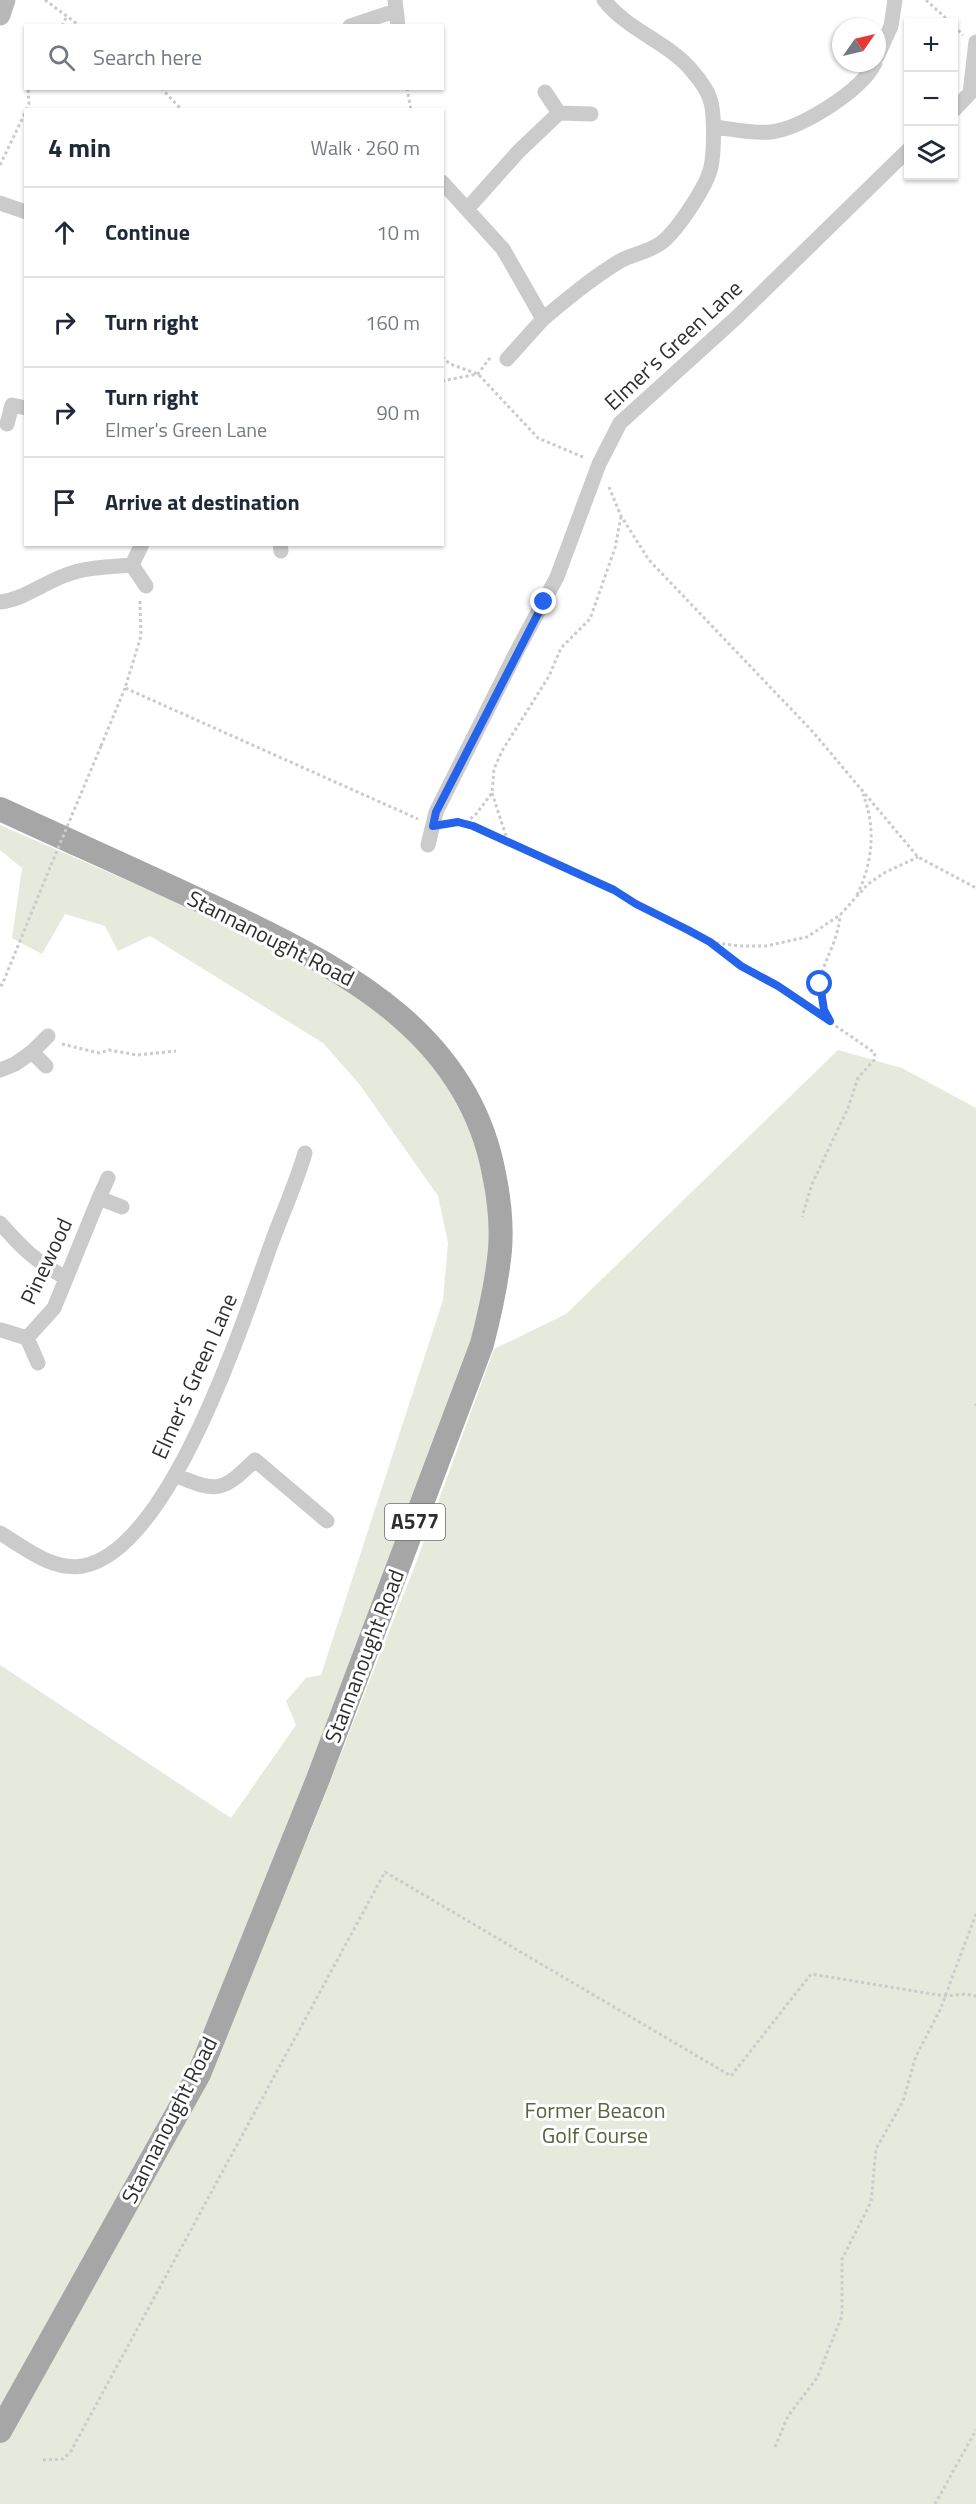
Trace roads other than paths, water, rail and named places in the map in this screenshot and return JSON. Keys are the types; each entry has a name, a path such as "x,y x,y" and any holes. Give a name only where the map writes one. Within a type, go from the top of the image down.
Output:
{"main road":[{"name":"Stannanought Road","path":"0,809 310,953 359,984 397,1012 432,1047 457,1078 478,1117 491,1156 499,1200 500,1248 495,1292 482,1344 318,1779 199,2074 0,2431"}],"street":[{"path":"0,15 5,0"},
{"path":"507,358 543,320 600,273 661,243 677,227 696,198 711,168 714,127 710,99 693,72 672,51 628,22 604,0"},
{"path":"886,37 891,26 895,0"},
{"path":"357,24 396,12"},
{"path":"958,106 970,93 976,42"},
{"path":"714,127 771,132 804,121 842,99 866,72"},
{"path":"545,92 559,113"},
{"path":"468,208 519,151 559,113 591,114"},
{"name":"Elmer's Green Lane","path":"428,845 436,812 557,577 600,464 620,423 737,317 904,155"},
{"path":"444,184 503,249 543,320"},
{"path":"0,203 24,211"},
{"path":"7,424 12,405"},
{"path":"132,565 141,546"},
{"path":"132,565 146,586"},
{"path":"0,602 22,597 76,571 132,565"},
{"path":"0,1070 15,1064 32,1052 48,1036"},
{"path":"32,1052 46,1066"},
{"name":"Elmer's Green Lane","path":"0,1533 48,1562 70,1567 85,1565 109,1554 128,1538 175,1475 201,1428 305,1154"},
{"name":"Pinewood","path":"27,1338 54,1308 108,1178"},
{"path":"99,1198 122,1207"},
{"path":"0,1223 26,1253 66,1278"},
{"name":"Pinewood","path":"1,1330 27,1338 38,1363"},
{"path":"175,1475 201,1486 216,1487 232,1483 255,1460 327,1521"}],"park label":[{"name":"Former Beacon Golf Course","path":"595,2122"}]}
